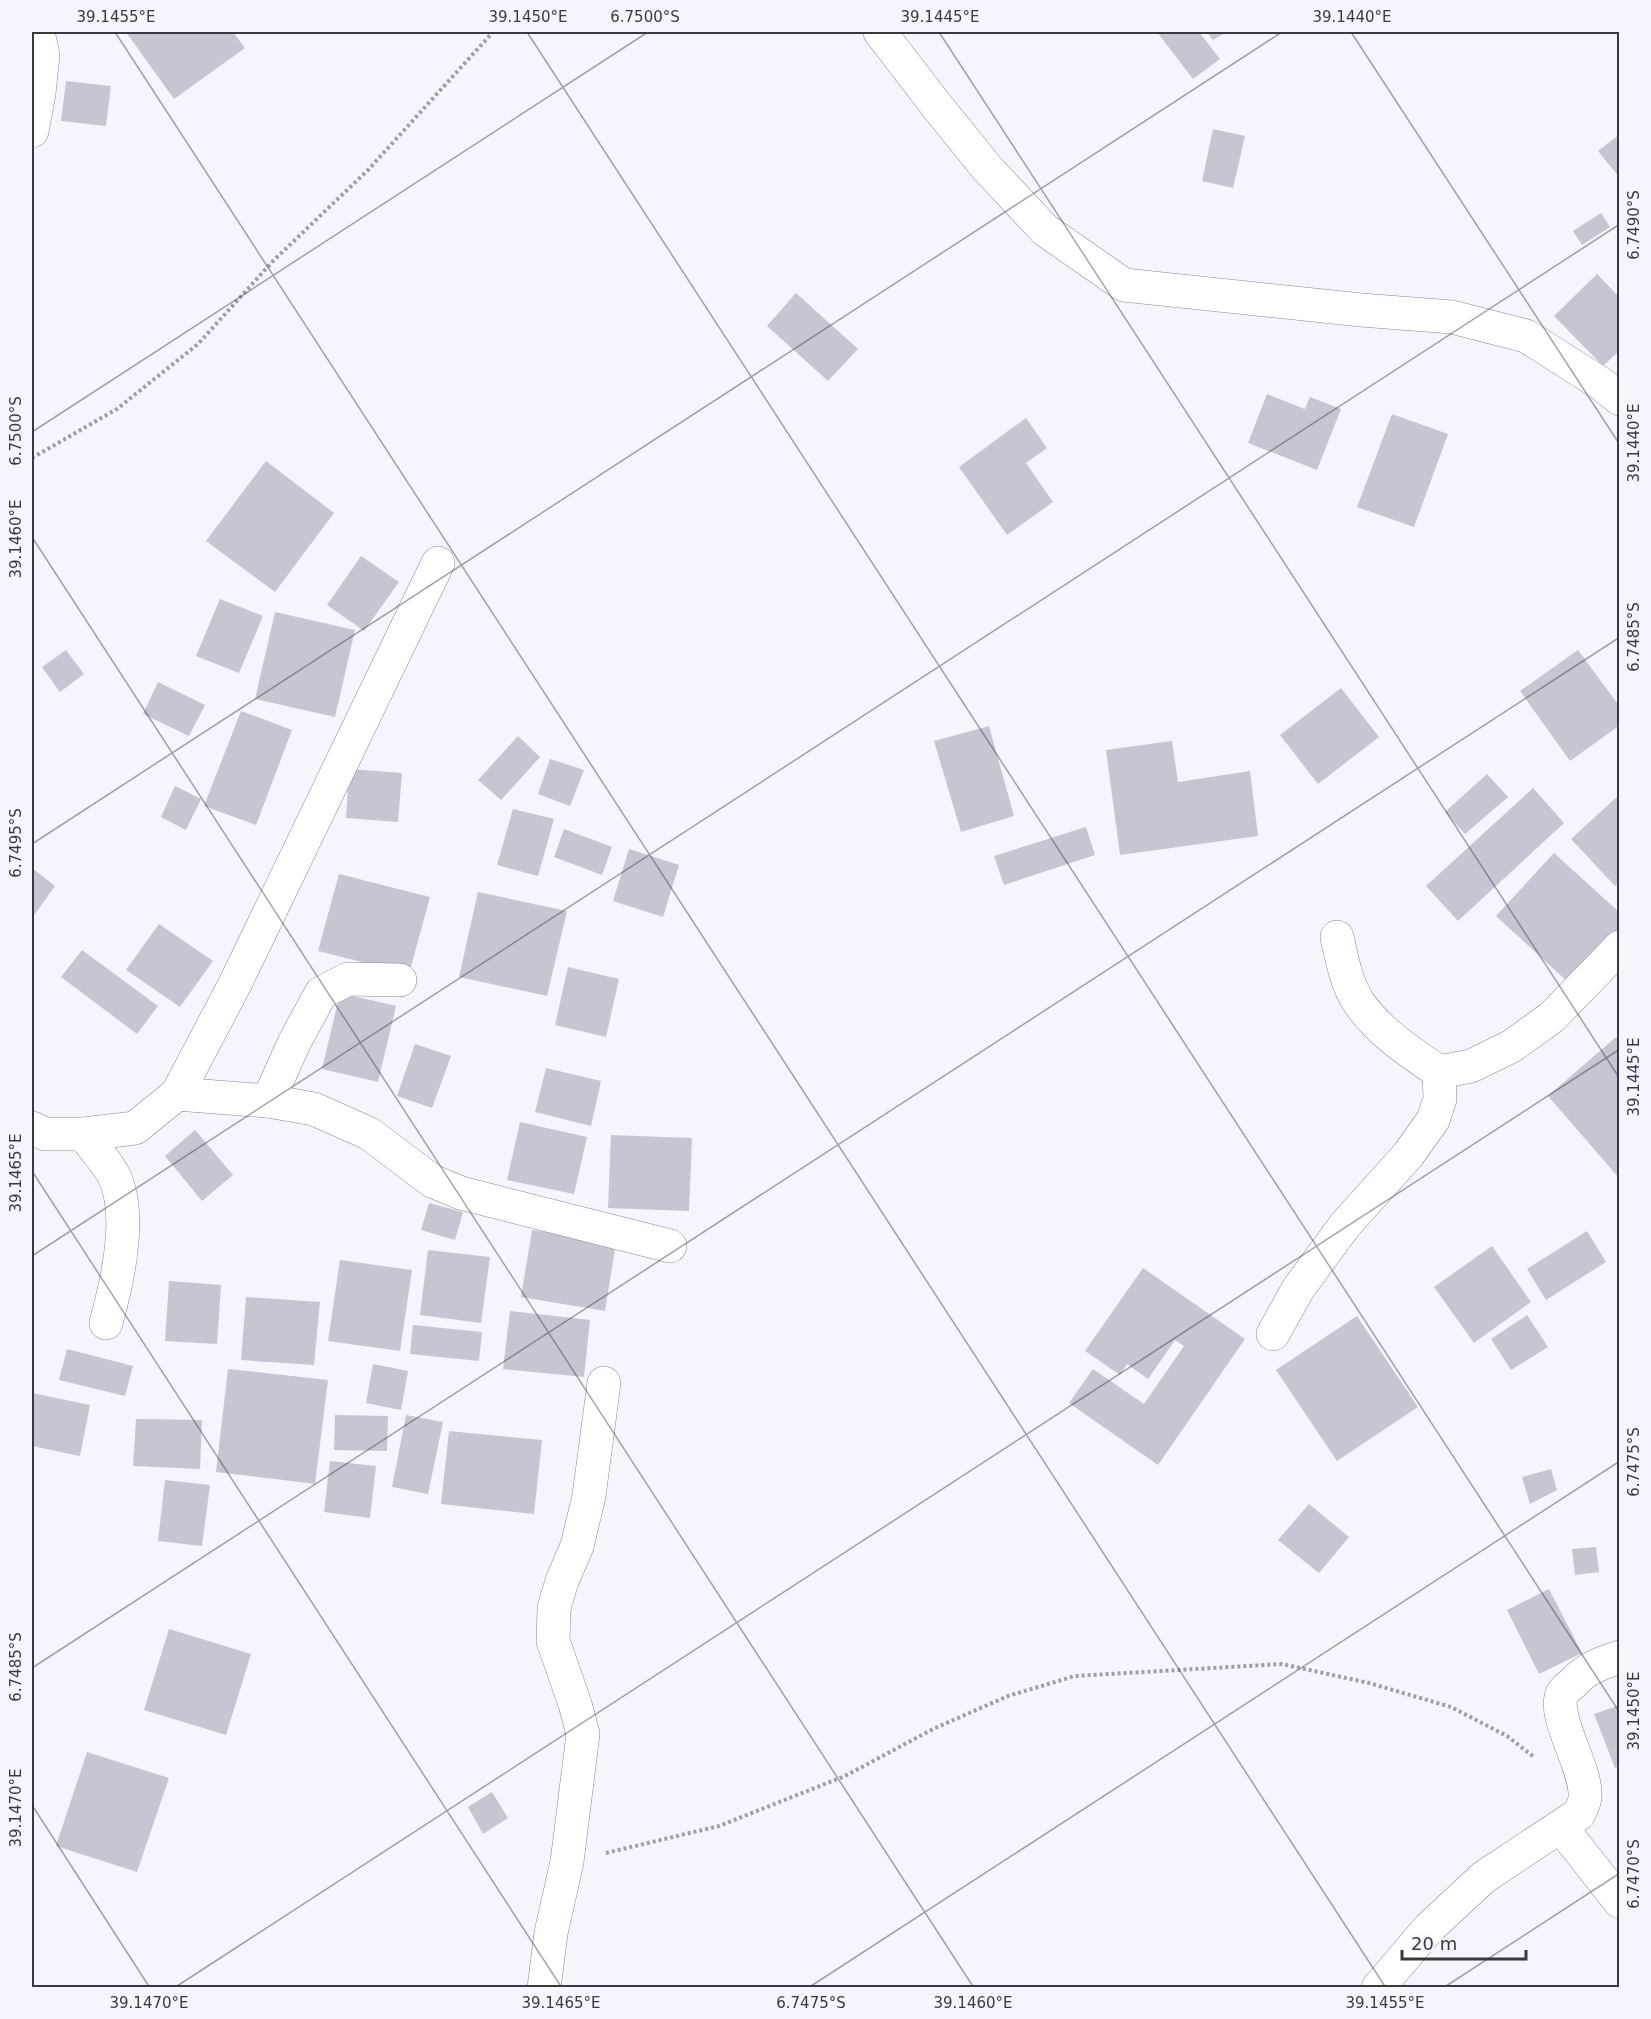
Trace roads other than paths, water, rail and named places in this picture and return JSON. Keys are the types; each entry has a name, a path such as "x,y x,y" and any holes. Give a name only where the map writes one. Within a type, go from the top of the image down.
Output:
{"street":[{"path":"32,130 39,93 42,55 38,32"},
{"path":"880,32 987,168 1045,230 1124,285 1361,310 1452,317 1526,336 1600,383 1620,399"},
{"path":"32,1128 45,1134 84,1134 135,1128 177,1094 235,984 438,563"},
{"path":"1337,937 1346,975 1359,1002 1390,1038 1439,1072 1472,1066 1512,1046 1552,1017 1620,947"},
{"path":"268,1101 295,1041 321,993 348,979 399,980"},
{"path":"1273,1334 1298,1289 1345,1225 1408,1155 1433,1120 1440,1099 1439,1072"},
{"path":"177,1094 268,1101 314,1109 370,1134 432,1181 461,1193 670,1246"},
{"path":"84,1134 114,1176 124,1214 117,1282 106,1323"},
{"path":"544,1988 552,1933 567,1862 583,1734 553,1641 554,1608 562,1581 577,1546 589,1496 604,1383"},
{"path":"1378,1988 1429,1928 1484,1877 1579,1814 1586,1798 1583,1776 1564,1725 1561,1709 1562,1694 1577,1678 1597,1664 1620,1657"},
{"path":"1561,1827 1620,1902"}]}
